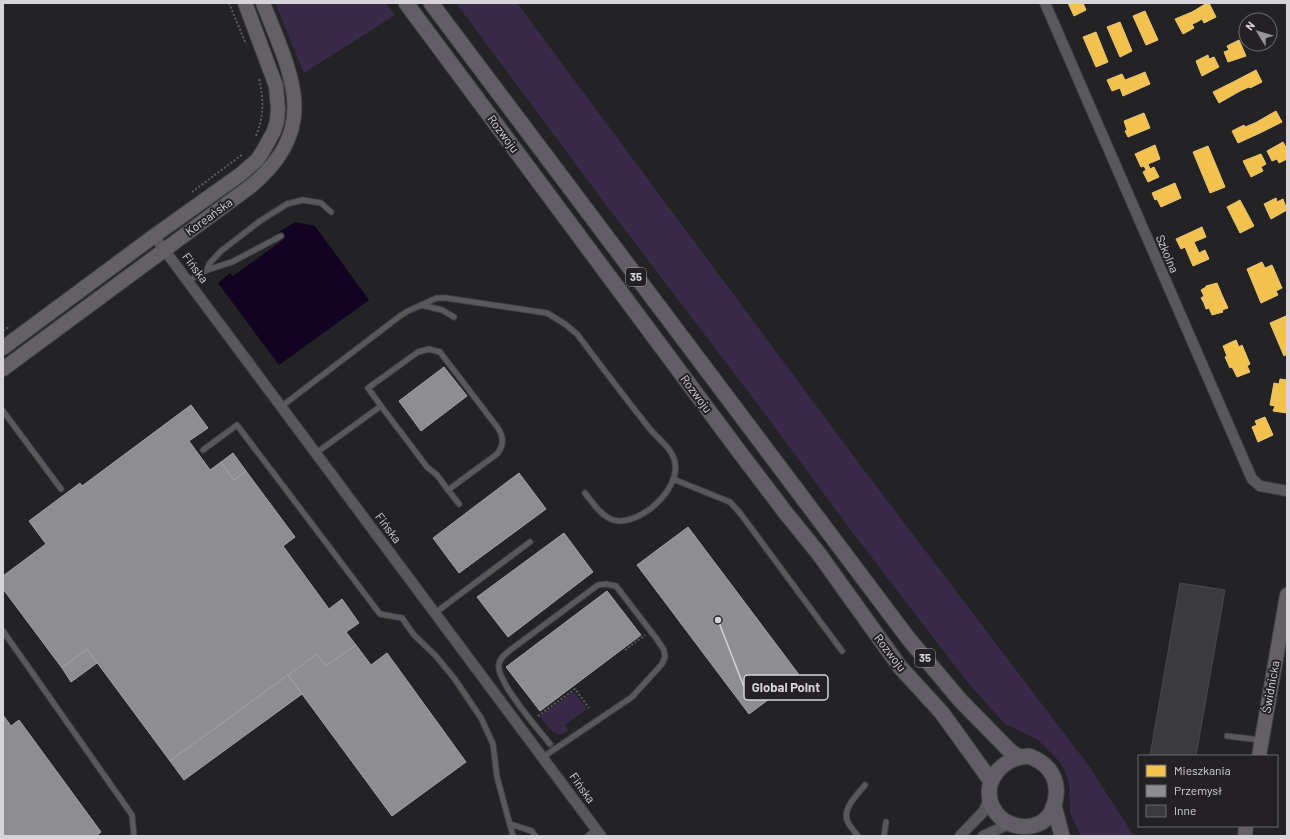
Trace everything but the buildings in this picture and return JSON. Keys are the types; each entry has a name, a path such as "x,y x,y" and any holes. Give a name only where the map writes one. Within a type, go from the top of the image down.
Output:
{"main road":[{"name":"Rozwoju","path":"406,3 734,444 785,512 819,554 896,663 942,713 990,788"},
{"name":"Rozwoju","path":"431,3 908,638 960,700 1010,751 1019,757"},
{"path":"990,788 1000,769 1019,757 1029,756 1038,760 1049,769 1056,788 1054,806 1051,813 1043,821 1032,826 1017,829"},
{"name":"35","path":"990,788 991,802 996,813 1017,829"},
{"path":"1054,806 1062,836"}],"street":[{"name":"Koreańska","path":"3,348 248,168 264,151 274,131 278,109 276,86 245,3"},
{"name":"Koreańska","path":"3,369 257,181 275,163 288,141 294,118 295,104 290,74 264,3"},
{"name":"Szkolna","path":"1045,3 1252,479 1260,486 1287,491"},
{"name":"Fińska","path":"154,236 599,833"},
{"name":"Świdnicka","path":"1259,755 1287,595"},
{"path":"960,836 984,811 990,788"},
{"path":"983,836 1017,829"}],"lane":[{"path":"207,270 208,264 221,251 260,221 287,204 303,200 321,203 331,212"},
{"path":"188,281 207,270 232,262 281,236"},
{"path":"282,406 400,316 437,298 446,298 548,314 565,324 577,334 669,450 675,463 674,475 669,489 658,503 645,513 625,521 612,519 600,511 585,493"},
{"path":"421,305 442,310 454,317"},
{"path":"448,490 497,454 501,449 503,436 440,352 428,349 418,352 368,388 427,467 437,475 458,504"},
{"path":"316,453 381,406"},
{"path":"3,411 61,489"},
{"path":"203,450 237,425 380,614 402,618 414,635 444,667 481,718 493,744 498,777 513,836"},
{"path":"673,479 730,502 842,651"},
{"path":"436,613 530,542"},
{"path":"543,756 632,697 662,664 665,657 664,650 616,586 606,584 598,585 504,656 499,662 498,670 503,683 550,744"},
{"path":"3,630 132,815 134,836"},
{"path":"1227,736 1261,740"},
{"path":"858,836 847,820 847,810 865,785"},
{"path":"884,836 886,822"},
{"path":"510,824 532,831 535,836"},
{"path":"588,836 599,833"}],"path":[{"path":"229,3 248,50"},
{"path":"255,137 263,112 263,95 258,77"},
{"path":"187,195 246,151"},
{"path":"3,331 16,321"},
{"path":"626,650 651,631"},
{"path":"537,716 575,689 589,708"}],"shaded area":[{"path":"275,3 386,3 395,15 304,73"},
{"path":"456,3 517,3 861,466 1089,766 1134,836 1081,836 1070,813 1069,782 1061,763 1037,739 1005,724 968,683 603,201"},
{"path":"295,222 315,226 369,300 279,365 218,283 230,273 233,276 283,240 279,232"},
{"path":"574,692 587,709 565,725 568,730 564,733 560,734 552,731 540,716"}],"place":[{"name":"Global Point","path":"718,620"}]}
